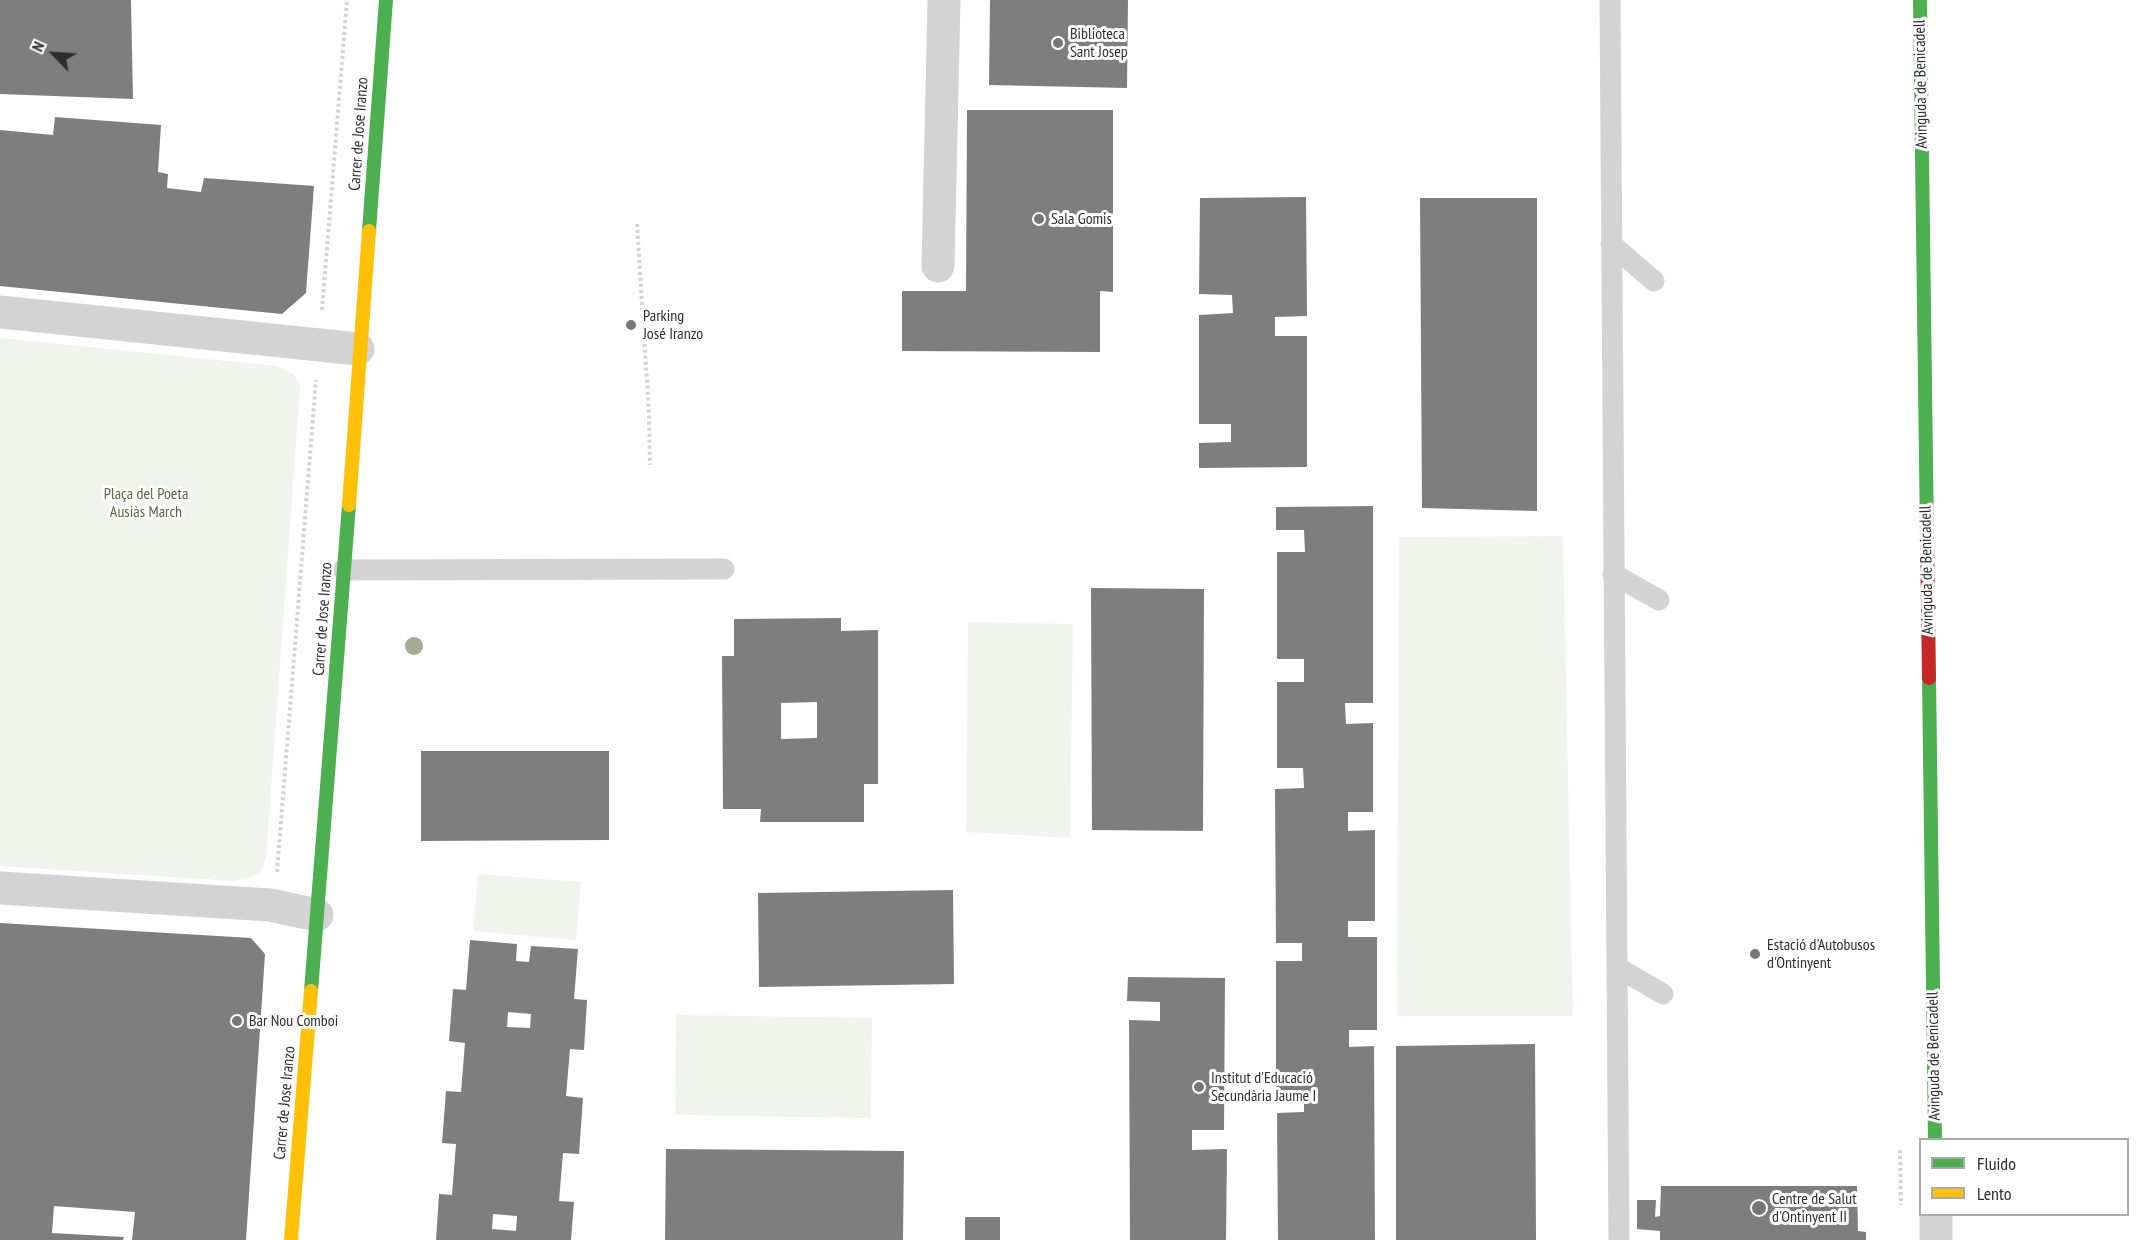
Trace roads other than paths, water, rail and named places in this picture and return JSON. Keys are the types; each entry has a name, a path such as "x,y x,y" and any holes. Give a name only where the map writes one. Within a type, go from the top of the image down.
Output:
{"street":[{"name":"Carrer de Jose Iranzo","path":"291,1240 386,0"},
{"path":"938,266 944,0"},
{"name":"Avinguda de Benicadell","path":"1920,0 1935,1138"},
{"path":"0,312 358,349"},
{"path":"0,888 270,905 317,915"},
{"path":"1936,1216 1936,1240"}],"lane":[{"path":"1610,0 1619,1240"},
{"path":"1611,244 1654,281"},
{"path":"343,570 724,569"},
{"path":"1613,574 1659,600"},
{"path":"1617,968 1663,994"}],"place":[{"name":"Biblioteca Sant Josep","path":"1058,43"},
{"name":"Sala Gomis","path":"1039,219"},
{"name":"Parking José Iranzo","path":"631,325"},
{"name":"Estació d'Autobusos d'Ontinyent","path":"1755,954"},
{"name":"Bar Nou Comboi","path":"237,1021"},
{"name":"Institut d'Educació Secundària Jaume I","path":"1199,1087"},
{"name":"Centre de Salut d'Ontinyent II","path":"1759,1208"}],"park label":[{"name":"Plaça del Poeta Ausiàs March","path":"146,503"}]}
